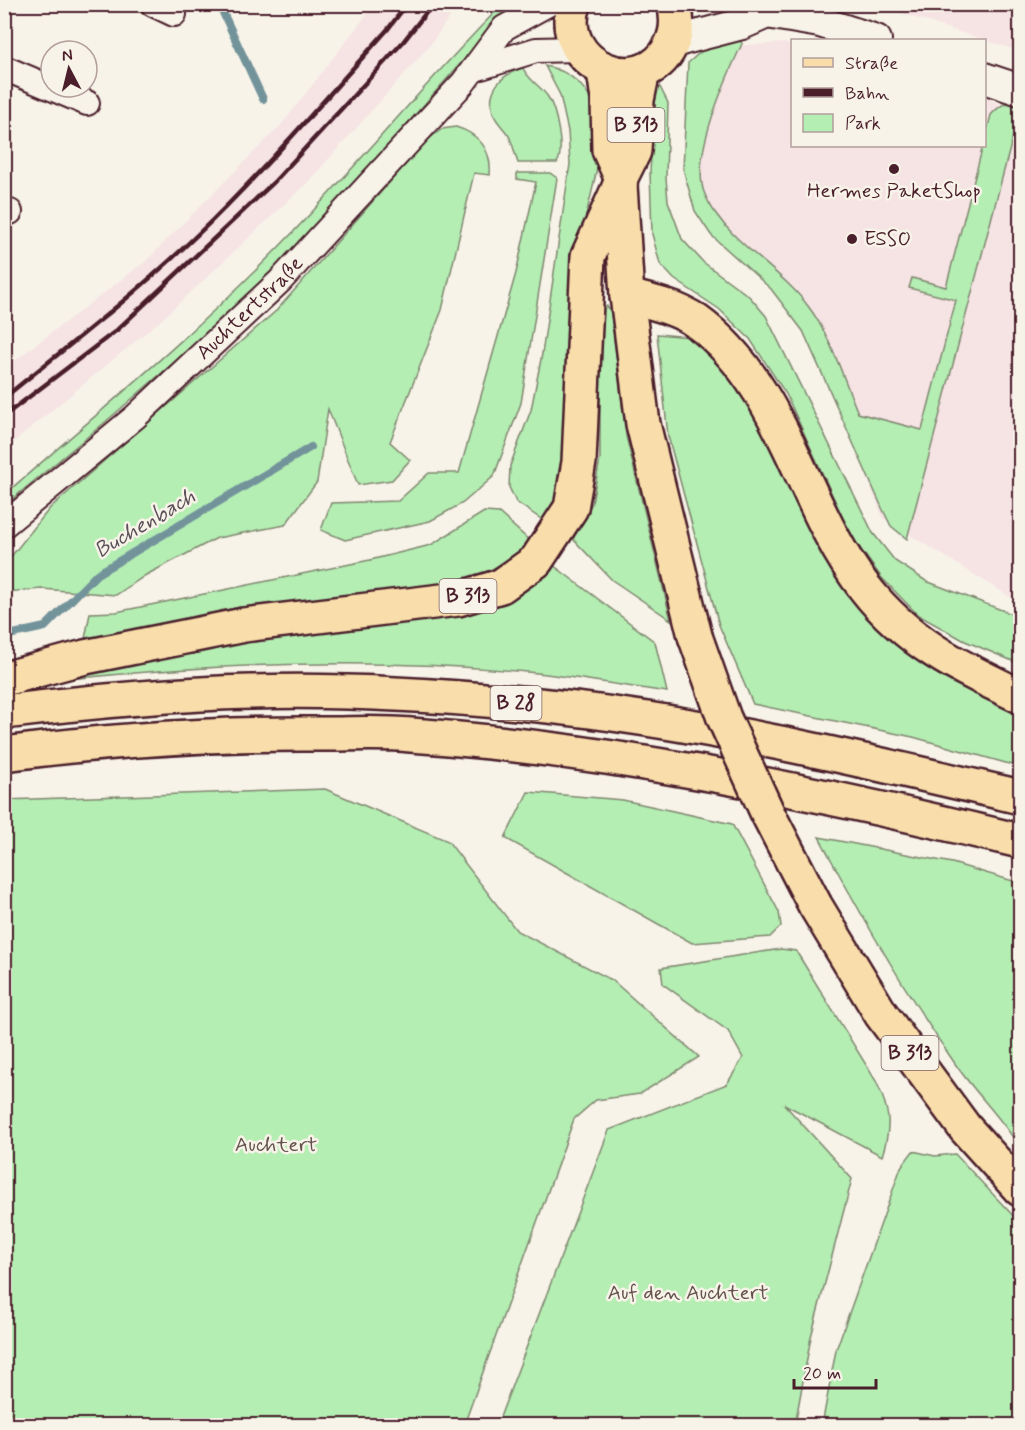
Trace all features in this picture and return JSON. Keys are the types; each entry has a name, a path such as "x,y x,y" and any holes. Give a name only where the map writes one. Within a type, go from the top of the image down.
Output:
{"main road":[{"path":"574,4 571,26 579,49 590,62 604,70 628,75 643,71 661,59 673,42 676,26 674,4"},
{"name":"B 313","path":"604,70 608,99 609,150 620,181 627,296 643,424 695,636 724,718 766,812 815,905 881,1014 965,1128 1020,1189"},
{"name":"B 313","path":"4,679 85,657 244,625 458,599 501,586 536,561 571,508 579,462 588,256 634,151 637,100 643,71"},
{"path":"627,296 648,301 694,320 733,352 770,409 827,530 864,588 899,627 948,662 1020,696"},
{"name":"B 28","path":"4,712 89,702 252,692 415,695 531,704 665,722 836,754 1020,797"},
{"name":"B 28","path":"4,754 89,743 252,733 409,734 528,746 673,766 844,799 1020,841"}],"street":[{"name":"Auchtertstraße","path":"4,525 135,417 280,281 475,69 504,28 548,4"},
{"path":"673,42 742,24 759,9 820,22 873,39"},
{"path":"475,69 536,50 579,49"},
{"path":"4,68 87,103"},
{"path":"986,79 1020,90"}],"shaded area":[{"path":"374,5 458,5 430,45 309,181 161,320 5,449 5,368 146,261 283,123"},
{"path":"875,5 1020,5 1020,51"},
{"path":"784,43 791,46 791,147 986,147 986,98 1020,111 1020,603 883,518 802,310 695,193 716,47"}],"green space":[{"path":"502,5 506,12 354,184 276,267 217,325 5,505 4,495 171,349 268,258"},
{"path":"740,39 742,44 727,76 706,138 701,177 706,197 728,229 791,286 808,306 830,344 858,413 922,430 956,300 909,288 912,278 946,287 983,147 986,147 986,134 991,115 1004,104 1020,104 1020,126 1016,125 907,539 891,526 883,510 803,331 771,289 711,235 695,211 683,169 688,63 705,48"},
{"path":"545,66 564,72 585,90 594,106 599,132 598,164 581,242 578,273 567,488 547,523 516,502 509,487 510,466 531,410 542,354 570,164 568,131 560,95"},
{"path":"523,68 548,97 554,111 560,140 557,163 518,163 509,136 493,113 492,96 498,83 509,74"},
{"path":"660,87 668,103 666,178 668,201 682,239 703,262 750,297 766,316 873,533 895,561 926,581 1020,617 1020,664 965,641 918,615 881,577 851,536 786,394 750,339 719,309 674,279 660,264 652,234 650,172 655,89"},
{"path":"456,127 471,134 482,144 489,158 490,175 474,173 442,310 390,442 410,460 392,480 358,485 328,409 317,482 285,525 217,538 146,575 116,595 42,589 5,592 5,564 50,508 277,310 426,141 442,129"},
{"path":"517,173 550,173 557,178 521,403 494,476 463,503 430,521 345,540 321,530 331,503 398,501 429,473 459,473 516,273 536,182 517,179"},
{"path":"607,306 611,313 626,436 671,620 612,580 573,539 592,503 600,459 600,318 602,309"},
{"path":"657,334 690,337 722,363 889,635 930,669 1020,714 1020,767 913,737 753,704 719,625 668,436"},
{"path":"484,512 499,513 531,542 496,567 457,584 240,607 84,644 90,613 116,612 370,560 431,545"},
{"path":"553,565 655,642 667,692 537,673 420,665 303,664 185,669 69,679 68,675"},
{"name":"Auchtert","path":"325,789 448,841 517,931 612,980 699,1057 640,1094 596,1100 574,1119 464,1425 5,1425 5,800"},
{"path":"528,792 623,800 732,824 779,912 781,926 770,937 692,943 505,838"},
{"path":"819,837 952,863 1020,883 1020,1148 964,1076 919,1010 867,925"},
{"name":"Auf den Auchtert","path":"781,949 796,951 876,1081 888,1118 882,1156 784,1104 852,1179 811,1337 795,1425 497,1425 609,1130 727,1084 743,1058 728,1031 663,984 661,968"},
{"path":"913,1151 935,1156 955,1154 1020,1223 1020,1425 822,1425 836,1350 901,1167"}],"waterway":[{"name":"Buchenbach","path":"219,4 263,99"},
{"name":"Buchenbach","path":"4,636 45,627 97,574 311,447"}],"railway":[{"path":"4,398 126,299 196,236 294,134 388,29 407,4"},
{"path":"4,416 117,330 274,182 403,42 433,4"}],"place":[{"name":"Hermes PaketShop","path":"894,169"},
{"name":"ESSO","path":"852,239"}]}
